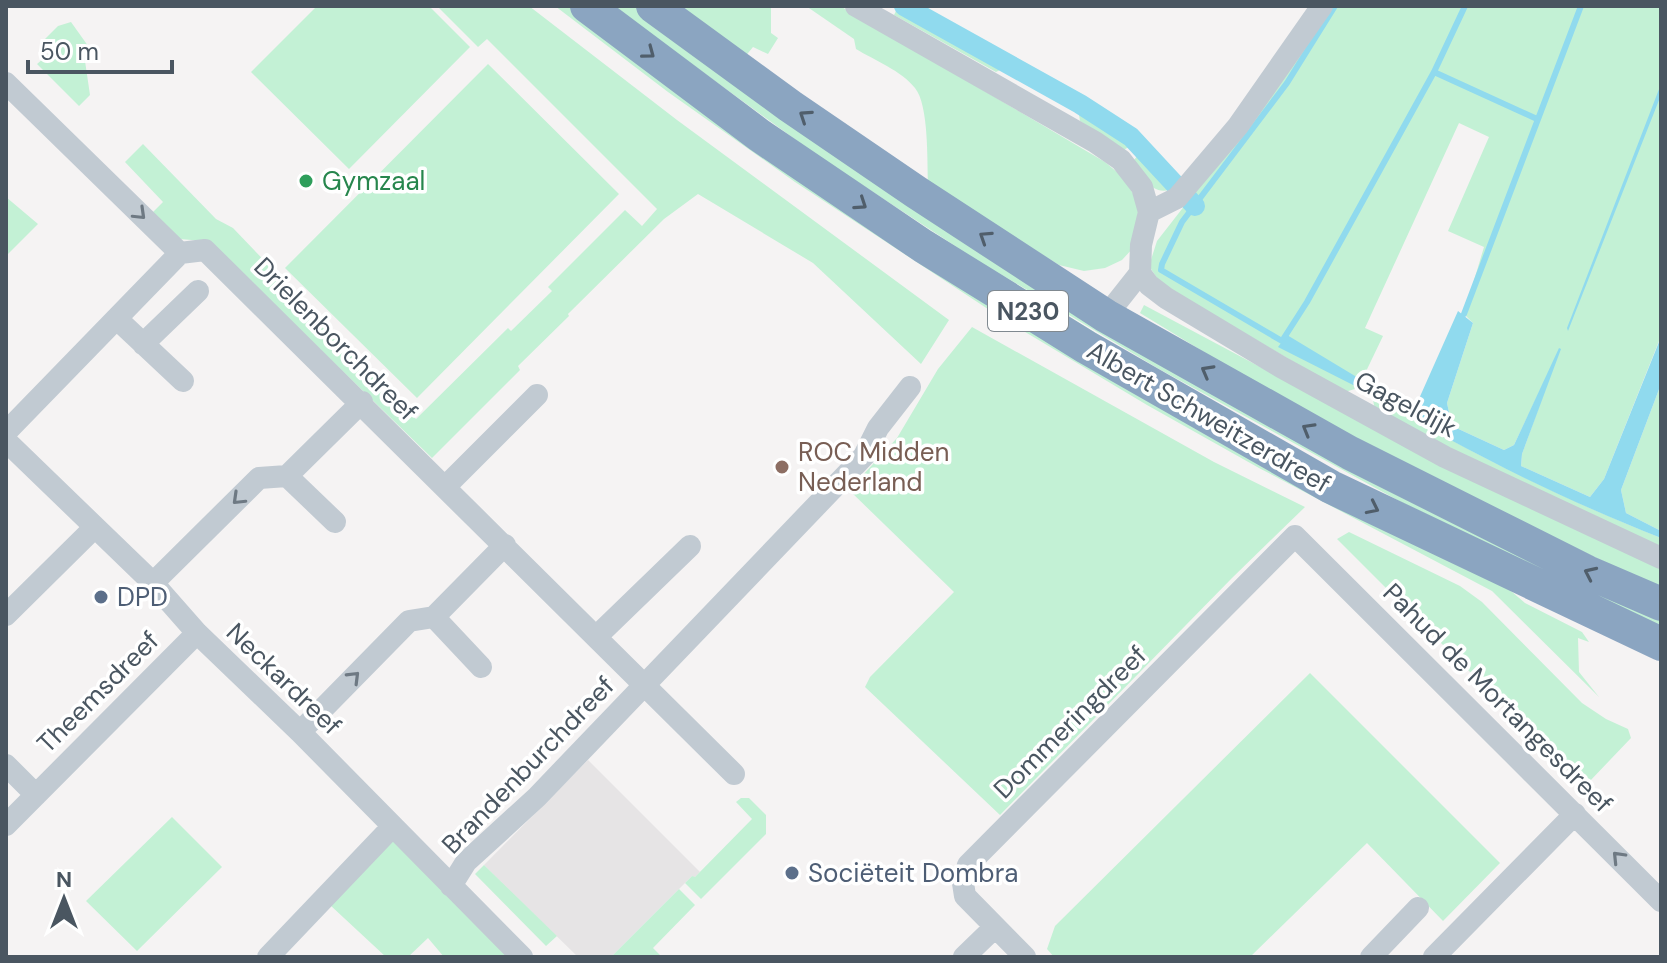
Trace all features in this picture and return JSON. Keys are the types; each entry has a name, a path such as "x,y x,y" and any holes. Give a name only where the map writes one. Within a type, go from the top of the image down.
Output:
{"highway":[{"name":"Albert Schweitzerdreef","path":"587,6 759,135 923,246 1086,347 1331,487 1661,644"},
{"name":"Albert Schweitzerdreef","path":"653,6 815,123 1106,316 1350,453 1587,572 1661,604"}],"street":[{"path":"856,6 1095,142 1121,160 1142,187 1149,212 1141,245 1140,273 1106,316"},
{"path":"1149,212 1177,198 1188,186 1238,126 1322,6"},
{"path":"6,83 180,253 6,432"},
{"name":"Drielenborchdreef","path":"180,253 205,250 646,684"},
{"name":"Gageldijk","path":"1140,273 1149,285 1166,298 1356,409 1445,457 1661,558"},
{"path":"143,344 198,291"},
{"path":"117,319 183,381"},
{"name":"Brandenburchdreef","path":"451,886 466,862 537,797 864,456 878,428 910,387"},
{"path":"445,487 537,395"},
{"path":"153,583 259,478 287,476 362,402"},
{"name":"Neckardreef","path":"6,441 153,583 197,633 300,732 522,957"},
{"path":"287,476 335,522"},
{"path":"6,615 95,527"},
{"name":"Pahud de Mortangesdreef","path":"1295,536 1661,901"},
{"name":"Dommeringdreef","path":"1025,957 965,896 963,883 968,865 1295,536"},
{"path":"300,732 409,621 434,617 505,545"},
{"path":"596,637 690,546"},
{"path":"434,617 481,667"},
{"name":"Theemsdreef","path":"6,825 197,633"},
{"name":"Brandenburchdreef","path":"646,684 734,774"},
{"path":"6,765 36,795"},
{"path":"1434,957 1575,814"},
{"path":"268,957 392,827"},
{"path":"1371,957 1418,908"},
{"path":"964,957 995,927"}],"shaded area":[{"path":"588,760 700,872 694,878 692,876 611,957 578,957 484,865"}],"green space":[{"path":"317,6 429,6 470,47 349,169 251,72"},
{"path":"437,6 529,6 677,120 949,320 921,364 813,263 698,194 664,219 568,314 518,366 520,370 432,458 215,247 203,241 180,239 152,213 163,202 125,162 143,144 216,219 233,228 416,419 508,328 511,331 552,291 548,287 625,210 642,226 657,209 487,39 478,47"},
{"path":"555,6 573,6 597,25 1504,585 1525,603 1582,632 1589,642 1578,638 1579,672 1599,697 1492,591 1259,468 997,315 795,182 668,92"},
{"path":"612,6 638,6 797,123 1661,610 1661,627 1401,502 1159,369 972,257 818,156"},
{"path":"674,6 771,6 771,33 778,38 768,54 753,47 744,58"},
{"path":"806,6 840,6 1105,162 1124,178 1139,204 1134,247 1122,260 1105,268 1084,271 1059,265 928,183 925,120 915,88 895,71 856,49 854,39"},
{"path":"1331,6 1661,6 1661,336 1604,479 1590,497 1521,466 1522,454 1560,348 1514,445 1504,450 1452,426 1447,403 1473,323 1464,314 1484,247 1448,231 1489,137 1459,123 1365,328 1383,336 1358,388 1345,392 1161,284 1149,266 1157,241 1242,132"},
{"path":"898,7 1004,68 996,72 894,15"},
{"path":"71,22 91,50 85,61 90,95 79,106 37,64 51,52 42,42 58,26"},
{"path":"488,64 619,194 417,398 285,268"},
{"path":"1078,108 1133,144 1124,150 1080,121"},
{"path":"1140,153 1168,185 1175,188 1160,190 1150,185 1133,161"},
{"path":"6,197 38,224 6,256"},
{"path":"1144,305 1371,426 1661,566 1661,589 1409,468 1240,374 1140,313"},
{"path":"972,327 1214,462 1305,507 1000,815 865,687 870,677 954,592 849,490 897,438 938,369"},
{"path":"1661,384 1661,531 1626,513 1621,490"},
{"path":"1372,395 1514,472 1661,538 1661,549 1603,525 1375,410"},
{"path":"1349,532 1460,586 1482,602 1582,703 1628,729 1631,738 1589,782 1576,778 1337,539"},
{"path":"1310,673 1500,863 1443,921 1367,843 1250,957 1054,957 1047,949 1055,926"},
{"path":"749,798 766,815 766,834 701,899 685,883 692,876 695,877 752,819 736,802"},
{"path":"172,817 222,867 137,951 86,901"},
{"path":"391,839 510,957 444,957 428,938 408,957 386,957 330,905"},
{"path":"484,865 557,936 546,946 475,874"},
{"path":"679,889 695,905 653,948 662,957 611,957"}],"water":[{"path":"1661,84 1661,95 1568,331 1567,328"},
{"path":"1458,311 1473,323 1447,403 1452,426 1504,450 1514,445 1561,349 1522,454 1521,466 1590,497 1604,479 1661,337 1661,384 1621,490 1626,513 1661,531 1661,538 1586,507 1514,472 1372,395 1374,390 1414,410"},
{"path":"1287,335 1360,379 1357,387 1278,347"}],"waterway":[{"path":"904,6 1080,104 1131,137 1195,206"},
{"path":"1335,6 1287,83 1182,222 1161,270 1282,341 1307,302 1434,72 1465,6"},
{"path":"1464,314 1581,6"},
{"path":"1434,72 1537,119"}],"place":[{"name":"Gymzaal","path":"306,181"},
{"name":"ROC Midden Nederland","path":"782,467"},
{"name":"DPD","path":"101,597"},
{"name":"Sociëteit Dombra","path":"792,873"}]}
